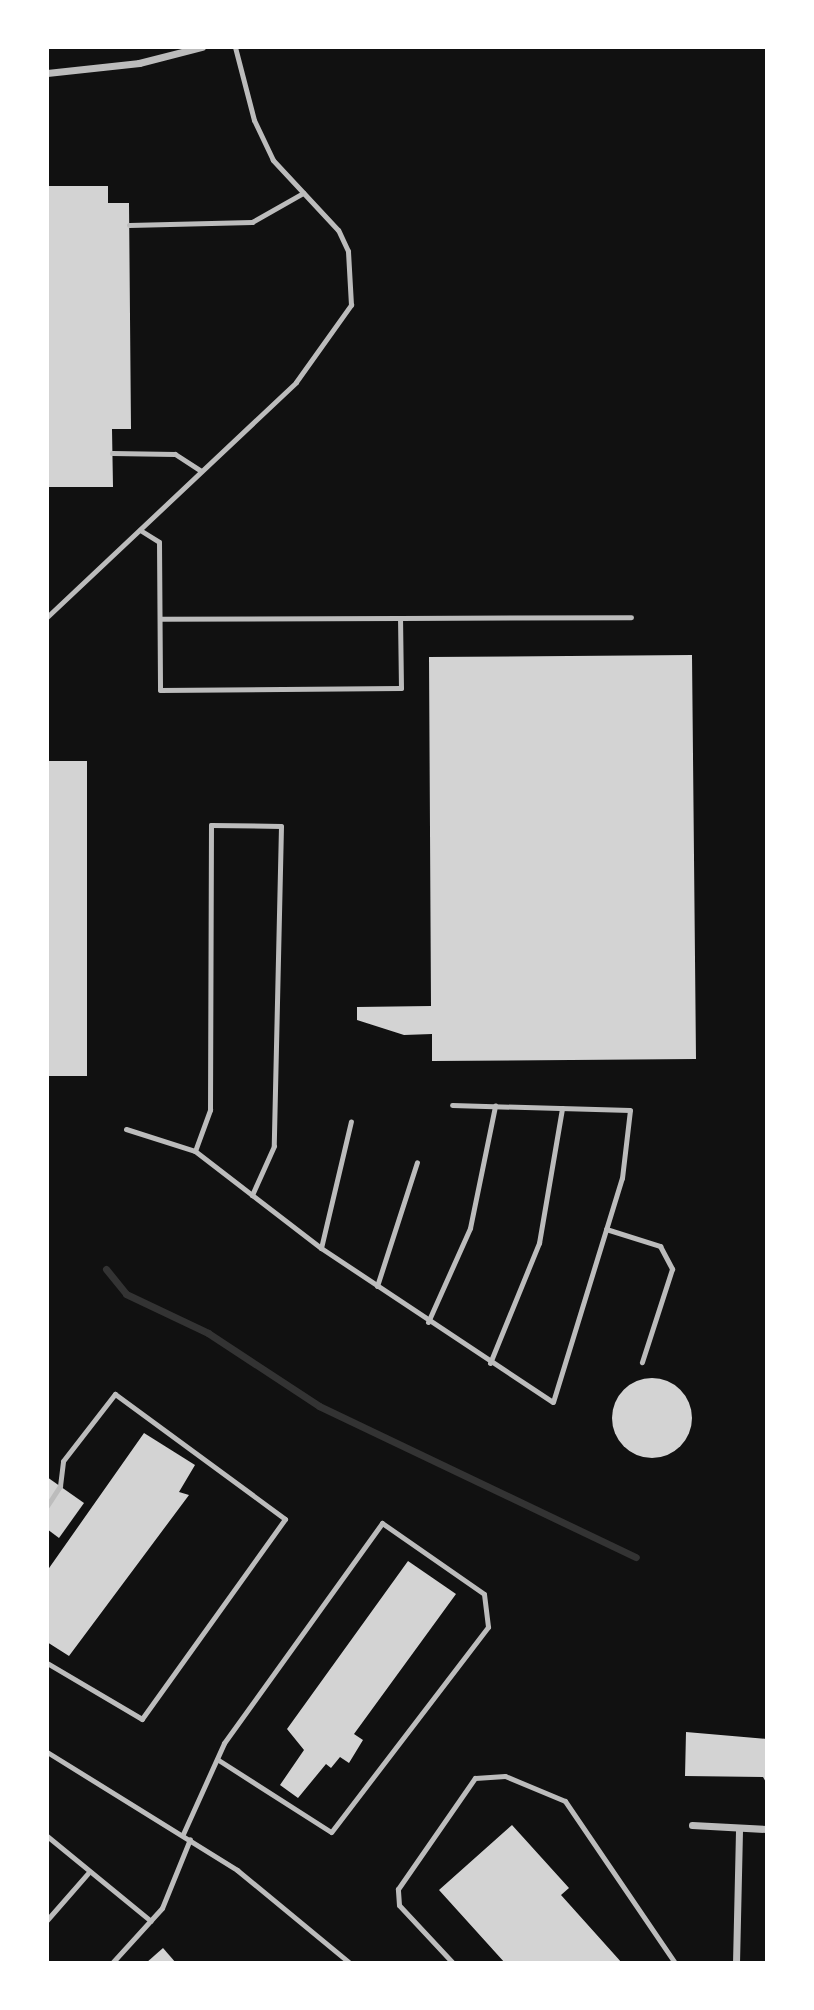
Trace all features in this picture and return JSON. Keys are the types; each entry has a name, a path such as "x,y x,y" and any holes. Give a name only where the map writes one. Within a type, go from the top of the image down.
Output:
{"street":[{"path":"47,74 139,63 202,47"},
{"path":"692,1825 767,1829"},
{"path":"736,1963 739,1828"}],"lane":[{"path":"47,617 296,382 351,304 348,251 264,142 235,47"},
{"path":"129,225 252,222 303,193"},
{"path":"112,453 176,454 201,471"},
{"path":"140,530 159,542 160,690 401,688 400,618"},
{"path":"160,620 631,617"},
{"path":"195,1151 210,1110 211,825 281,826 274,1146 252,1195"},
{"path":"126,1129 195,1151 321,1248 428,1322 553,1402 622,1178 630,1110 452,1105"},
{"path":"428,1322 470,1228 495,1106"},
{"path":"490,1363 539,1243 562,1108"},
{"path":"321,1248 351,1121"},
{"path":"377,1286 417,1162"},
{"path":"606,1229 660,1246 672,1269 642,1362"},
{"path":"47,1506 60,1486 63,1461 115,1394 285,1519 142,1719 47,1663"},
{"path":"183,1834 217,1759 382,1524 484,1594 488,1627 331,1832 217,1759"},
{"path":"47,1752 183,1834 350,1963"},
{"path":"453,1963 399,1905 398,1889 475,1778 505,1776 565,1801 675,1963"},
{"path":"47,1836 88,1873 151,1921"},
{"path":"112,1963 162,1908 190,1839"},
{"path":"47,1920 88,1873"}],"building":[{"path":"47,186 108,186 108,203 129,203 131,429 112,429 113,487 47,487"},
{"path":"692,655 696,1059 432,1061 432,1034 404,1035 357,1020 357,1007 431,1006 429,657"},
{"path":"47,761 87,761 87,1076 47,1076"},
{"path":"652,1378 667,1381 680,1390 689,1403 692,1418 689,1433 680,1446 667,1455 652,1458 637,1455 624,1446 615,1433 612,1418 615,1403 624,1390 637,1381"},
{"path":"144,1433 195,1465 179,1492 189,1495 69,1656 47,1642 47,1571"},
{"path":"47,1477 84,1503 59,1538 47,1529"},
{"path":"408,1561 456,1594 354,1734 363,1740 349,1763 340,1757 331,1768 326,1764 298,1798 280,1785 304,1750 287,1729"},
{"path":"686,1732 767,1739 767,1784 763,1777 685,1776"},
{"path":"512,1825 569,1888 561,1895 622,1963 505,1963 439,1890"},
{"path":"163,1948 176,1963 146,1963"}],"waterway":[{"path":"106,1269 126,1294 208,1333 319,1406 636,1557"}]}
